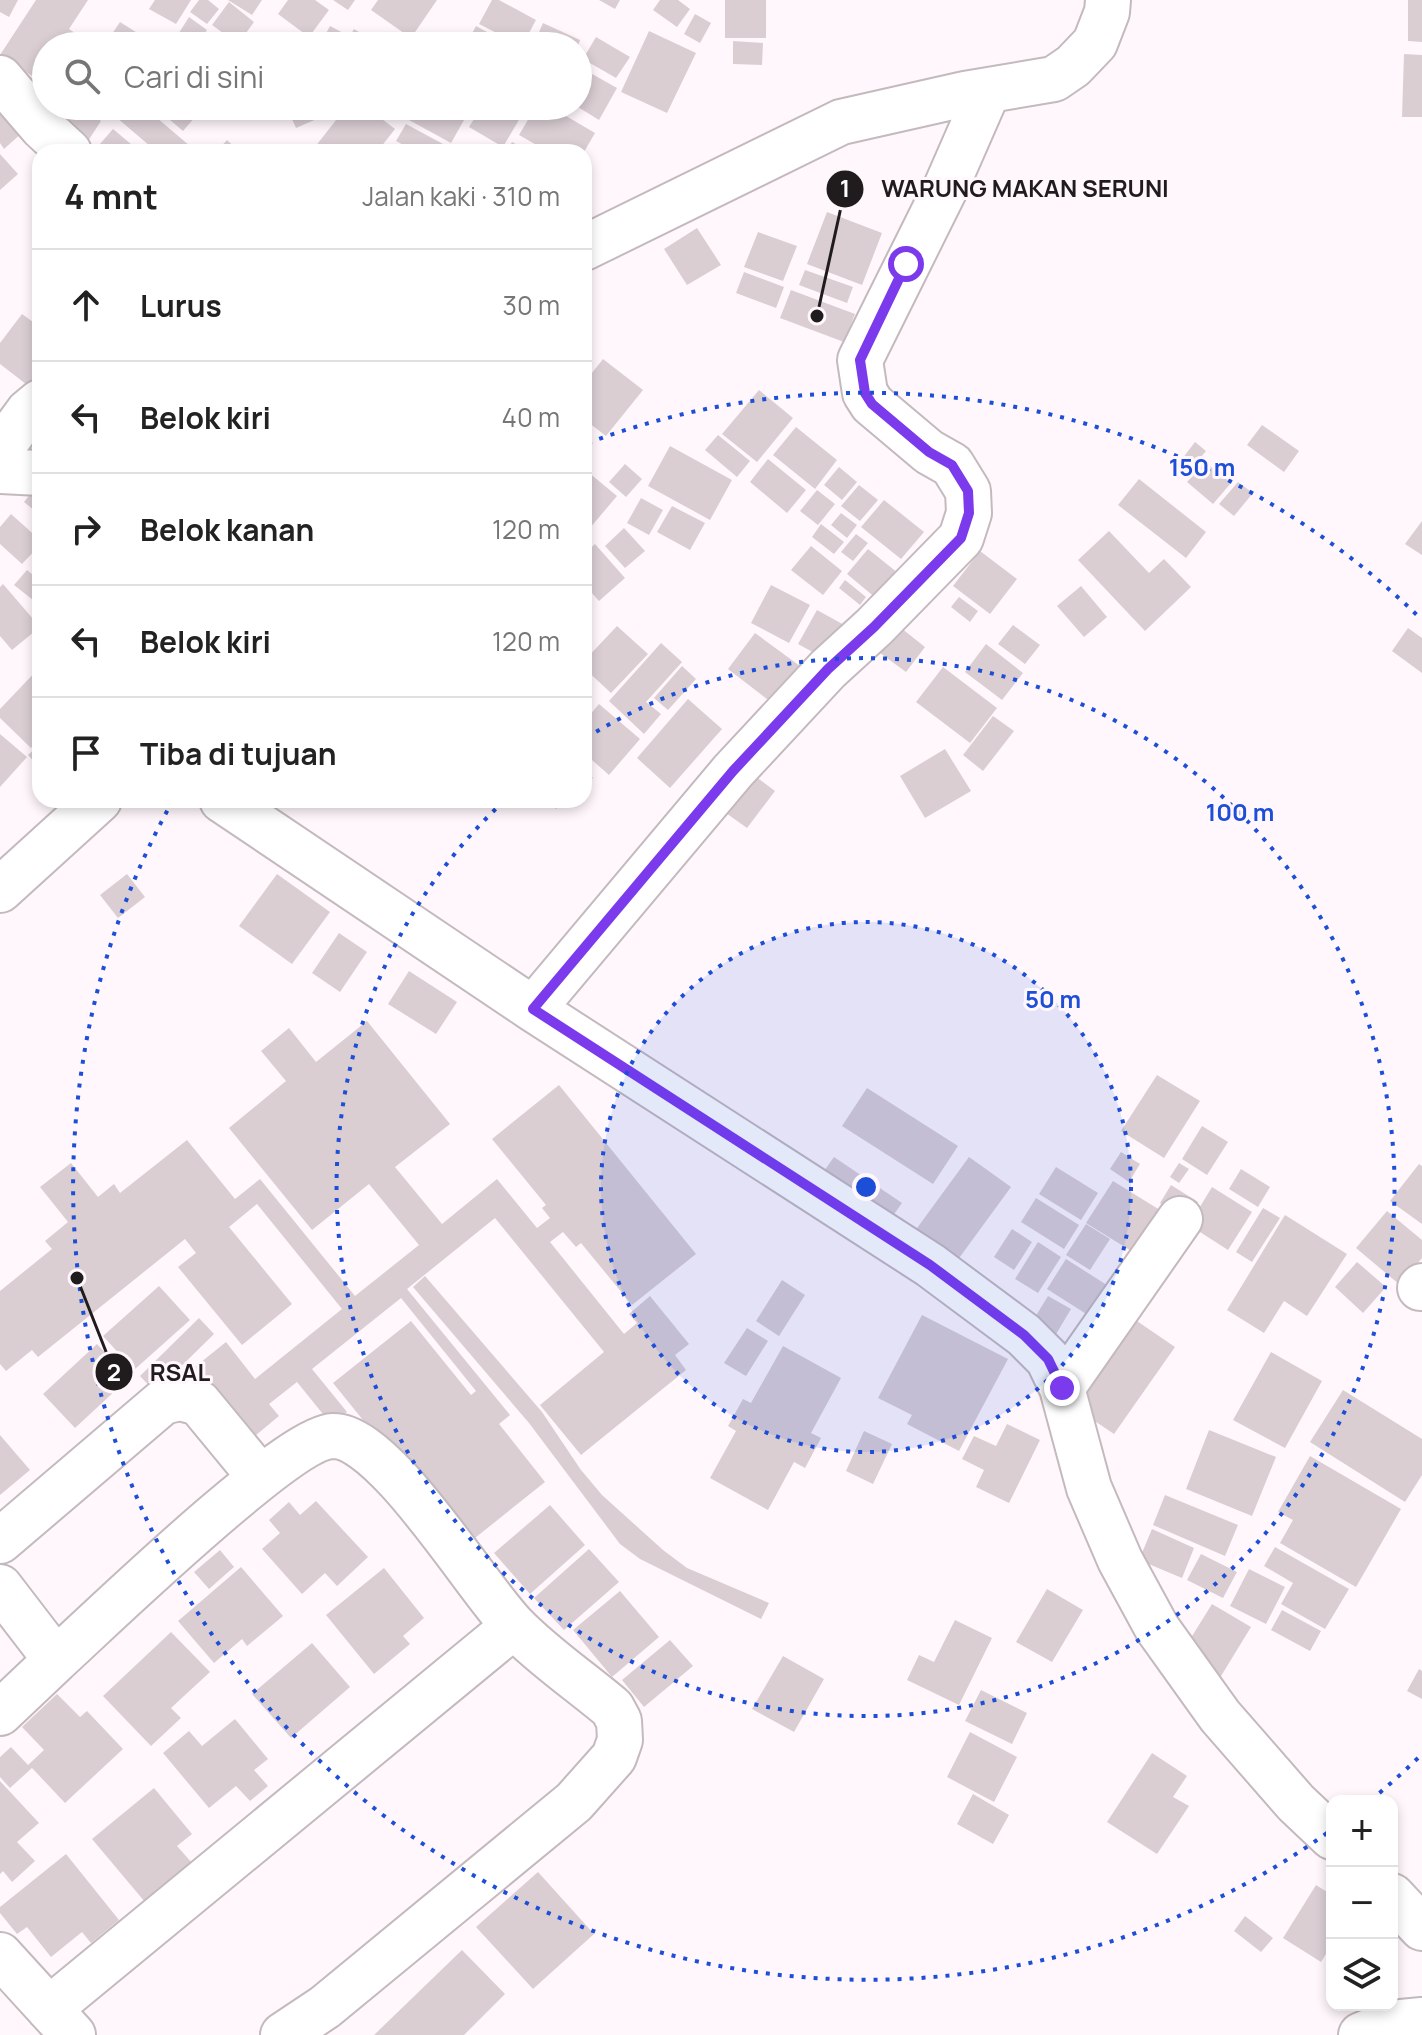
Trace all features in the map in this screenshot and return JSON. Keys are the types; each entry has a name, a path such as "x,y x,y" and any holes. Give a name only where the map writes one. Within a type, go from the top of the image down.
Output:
{"street":[{"path":"592,244 841,122 1054,79 1073,66 1095,43 1107,12 1108,0"},
{"path":"0,78 32,115"},
{"path":"533,1009 733,771 828,669 961,538 969,513 968,491 952,465 929,452 872,404 865,393 860,360 946,187 988,91"},
{"path":"36,120 60,144"},
{"path":"0,450 32,409"},
{"path":"0,471 32,473"},
{"path":"6,875 89,808"},
{"path":"234,808 533,1009 930,1265 1024,1335 1048,1359 1062,1388 1089,1488 1120,1560 1157,1628 1220,1716 1296,1803 1326,1831"},
{"path":"1062,1388 1180,1219"},
{"path":"0,1541 163,1402 180,1398 199,1403 260,1477"},
{"path":"0,1713 260,1477 321,1438 349,1438 386,1465 514,1626 612,1708 619,1721 620,1740 614,1757 574,1802 325,2007 283,2035"},
{"path":"0,1587 56,1660"},
{"path":"0,1955 61,2022 514,1626"},
{"path":"1398,1902 1422,1928"},
{"path":"1361,2035 1391,2023 1422,2020"}],"building":[{"path":"0,0 18,0 9,17 0,12"},
{"path":"36,0 88,0 69,29 74,32 32,32 32,76 0,55"},
{"path":"155,0 191,0 176,24 149,9"},
{"path":"199,0 208,0 219,9 207,24 190,12"},
{"path":"228,0 262,0 252,15"},
{"path":"288,0 315,0 329,10 313,32 302,32 278,14"},
{"path":"333,0 355,0 348,10"},
{"path":"378,0 437,0 415,32 402,32 371,10"},
{"path":"492,0 499,0 536,20 530,32 495,32 479,24"},
{"path":"599,0 620,0 615,9"},
{"path":"660,0 678,0 690,9 677,27 653,10"},
{"path":"725,0 766,0 766,38 725,38"},
{"path":"1408,0 1422,0 1422,42 1408,41"},
{"path":"229,2 254,22 247,32 222,32 212,25"},
{"path":"695,14 711,23 700,43 684,34"},
{"path":"189,17 207,30 206,32 180,32"},
{"path":"120,22 136,32 113,32"},
{"path":"543,23 563,32 539,32"},
{"path":"330,26 341,32 327,32"},
{"path":"476,26 487,32 473,32"},
{"path":"649,31 696,53 667,113 621,92"},
{"path":"596,37 630,57 616,78 592,64 592,44"},
{"path":"733,41 763,43 762,65 733,64"},
{"path":"1404,54 1422,55 1422,117 1402,117"},
{"path":"592,74 617,88 599,120 592,116"},
{"path":"0,107 23,132 4,149 0,143"},
{"path":"57,120 101,121 88,141"},
{"path":"120,120 159,120 188,144 148,144"},
{"path":"170,120 193,120 183,131"},
{"path":"292,120 314,120 296,128"},
{"path":"336,120 383,120 395,129 383,144 317,144"},
{"path":"409,120 464,120 451,143"},
{"path":"473,120 519,120 505,144 498,144 469,127"},
{"path":"528,120 573,120 595,133 589,144 535,144 519,135"},
{"path":"406,124 443,144 402,144 396,141"},
{"path":"113,129 131,144 100,144"},
{"path":"0,154 18,174 0,190"},
{"path":"827,212 882,233 862,285 807,264"},
{"path":"697,228 721,265 687,285 664,249"},
{"path":"758,232 797,246 783,281 744,267"},
{"path":"805,270 853,287 847,303 799,285"},
{"path":"744,272 784,287 776,308 736,293"},
{"path":"791,290 855,314 844,342 780,318"},
{"path":"22,314 32,321 32,389 0,364 0,343"},
{"path":"603,359 643,390 606,436 592,425 592,373"},
{"path":"759,390 793,418 757,462 722,434"},
{"path":"32,425 32,447 22,441"},
{"path":"1262,425 1299,451 1284,472 1247,445"},
{"path":"796,427 837,460 815,489 773,455"},
{"path":"718,435 750,461 737,477 705,450"},
{"path":"1195,442 1206,451 1192,468 1182,459"},
{"path":"670,446 732,480 710,520 648,486"},
{"path":"768,459 806,490 787,513 750,482"},
{"path":"1205,462 1231,483 1213,504 1187,482"},
{"path":"625,464 642,479 626,497 609,482"},
{"path":"839,467 857,482 842,500 824,485"},
{"path":"592,475 617,496 592,526"},
{"path":"1139,479 1206,532 1186,558 1118,505"},
{"path":"1238,482 1253,493 1234,516 1219,504"},
{"path":"859,485 878,500 860,521 841,506"},
{"path":"817,490 835,504 818,525 800,511"},
{"path":"32,492 32,508 24,502"},
{"path":"641,498 663,510 649,535 627,523"},
{"path":"884,500 924,532 901,559 861,527"},
{"path":"672,506 705,523 690,550 657,532"},
{"path":"841,513 857,525 847,538 831,525"},
{"path":"11,514 32,533 32,553 22,564 0,544 0,527"},
{"path":"1422,521 1422,555 1405,544"},
{"path":"821,524 844,542 834,554 812,537"},
{"path":"624,528 645,551 625,568 605,546"},
{"path":"1109,531 1149,573 1164,559 1191,587 1145,631 1078,560"},
{"path":"856,534 868,543 853,561 841,552"},
{"path":"595,544 625,578 599,601 592,593 592,547"},
{"path":"811,546 842,571 823,595 791,570"},
{"path":"868,549 898,573 877,599 847,574"},
{"path":"980,551 1017,579 990,614 953,586"},
{"path":"27,570 32,574 32,599 14,585"},
{"path":"845,580 866,597 860,605 839,588"},
{"path":"3,584 32,618 32,634 12,650 0,636 0,587"},
{"path":"771,585 810,605 789,643 751,623"},
{"path":"1081,586 1107,617 1084,637 1057,606"},
{"path":"959,597 978,611 970,622 951,607"},
{"path":"817,610 846,626 827,660 798,644"},
{"path":"896,624 925,647 906,672 876,650"},
{"path":"1013,625 1040,645 1025,664 998,644"},
{"path":"617,626 648,654 611,693 592,675 592,653"},
{"path":"1408,628 1422,638 1422,673 1392,651"},
{"path":"755,633 800,666 772,703 728,669"},
{"path":"661,643 682,662 646,702 661,714 644,734 609,701"},
{"path":"986,644 1023,673 1002,700 965,672"},
{"path":"682,666 696,679 668,710 654,698"},
{"path":"943,667 997,708 970,743 916,702"},
{"path":"32,675 31,748 0,718 0,709"},
{"path":"688,699 722,729 670,788 637,758"},
{"path":"599,704 640,739 609,775 592,760 592,712"},
{"path":"993,716 1014,731 983,771 963,755"},
{"path":"0,734 27,757 0,787"},
{"path":"945,749 971,791 925,818 900,776"},
{"path":"748,771 775,791 747,828 719,808"},
{"path":"127,874 145,897 118,918 100,895"},
{"path":"277,874 330,912 292,964 239,926"},
{"path":"339,933 367,952 340,992 312,973"},
{"path":"409,971 457,1002 436,1034 388,1004"},
{"path":"367,1021 450,1124 395,1167 442,1224 497,1179 537,1228 550,1218 542,1208 546,1205 492,1139 559,1085 696,1254 632,1305 581,1243 576,1247 563,1232 550,1242 624,1334 637,1323 629,1314 650,1296 689,1344 675,1355 686,1370 581,1455 540,1405 604,1352 495,1218 407,1289 510,1415 499,1424 545,1482 465,1546 333,1383 411,1321 471,1395 476,1391 401,1298 312,1369 347,1412 331,1424 297,1382 269,1404 279,1416 243,1446 185,1375 226,1342 255,1379 342,1309 257,1204 229,1227 292,1304 242,1345 178,1267 196,1253 185,1239 38,1357 32,1350 6,1371 0,1364 0,1291 52,1249 45,1241 68,1222 40,1187 71,1163 98,1197 114,1184 120,1193 187,1140 235,1199 260,1179 355,1296 419,1245 369,1184 312,1230 229,1128 286,1081 261,1051 289,1028 316,1062"},
{"path":"1157,1075 1200,1101 1164,1158 1121,1131"},
{"path":"867,1088 958,1146 933,1184 842,1126"},
{"path":"1202,1126 1228,1142 1207,1175 1182,1159"},
{"path":"1121,1152 1140,1164 1129,1182 1110,1169"},
{"path":"834,1157 902,1203 885,1227 817,1181"},
{"path":"969,1157 1011,1187 954,1265 912,1235"},
{"path":"1179,1163 1189,1169 1179,1183 1170,1177"},
{"path":"1419,1164 1422,1166 1422,1224 1390,1201"},
{"path":"1056,1167 1098,1193 1081,1220 1039,1194"},
{"path":"1241,1169 1270,1187 1258,1207 1229,1189"},
{"path":"1113,1181 1168,1215 1141,1257 1086,1223"},
{"path":"1171,1185 1198,1202 1187,1219 1160,1203"},
{"path":"1212,1187 1252,1212 1228,1250 1189,1225"},
{"path":"1036,1198 1079,1225 1064,1249 1021,1222"},
{"path":"1263,1208 1280,1218 1252,1262 1236,1252"},
{"path":"1387,1211 1422,1240 1422,1258 1400,1285 1356,1248"},
{"path":"1285,1215 1347,1254 1307,1316 1284,1301 1264,1333 1227,1310"},
{"path":"1086,1224 1110,1239 1090,1270 1066,1255"},
{"path":"1012,1229 1032,1242 1014,1270 994,1257"},
{"path":"1038,1242 1061,1257 1038,1293 1015,1279"},
{"path":"1066,1259 1121,1294 1102,1324 1047,1289"},
{"path":"1357,1262 1386,1287 1363,1313 1335,1287"},
{"path":"425,1276 542,1412 602,1495 687,1568 769,1603 761,1619 640,1559 620,1544 529,1423 413,1287"},
{"path":"782,1280 805,1295 779,1336 756,1321"},
{"path":"159,1286 190,1320 134,1370 103,1336"},
{"path":"1048,1296 1071,1309 1052,1341 1029,1327"},
{"path":"922,1315 1008,1359 959,1451 907,1424 912,1415 878,1398"},
{"path":"199,1318 214,1334 155,1392 140,1376"},
{"path":"1134,1319 1175,1347 1114,1434 1074,1407"},
{"path":"747,1328 768,1341 746,1376 724,1363"},
{"path":"97,1344 129,1378 75,1428 43,1394"},
{"path":"783,1346 841,1378 811,1433 821,1438 805,1468 794,1462 768,1510 710,1478 736,1431 728,1426 743,1399 751,1403"},
{"path":"1271,1352 1322,1381 1285,1448 1233,1420"},
{"path":"1343,1390 1422,1439 1422,1475 1405,1502 1310,1442"},
{"path":"1007,1424 1040,1440 1009,1503 976,1487 984,1470 962,1459 974,1436 996,1446"},
{"path":"1209,1430 1276,1457 1252,1516 1186,1489"},
{"path":"864,1431 892,1444 873,1484 846,1471"},
{"path":"0,1435 30,1470 0,1495"},
{"path":"1310,1456 1401,1509 1356,1587 1280,1543 1293,1520 1278,1512"},
{"path":"1165,1495 1238,1525 1225,1556 1153,1525"},
{"path":"316,1501 368,1557 337,1586 325,1573 302,1594 262,1549 280,1533 269,1520 289,1502 300,1515"},
{"path":"550,1505 585,1545 530,1594 494,1553"},
{"path":"1152,1529 1194,1548 1182,1578 1139,1560"},
{"path":"1275,1547 1349,1589 1325,1629 1281,1604 1293,1583 1264,1566"},
{"path":"589,1549 619,1582 564,1630 534,1598"},
{"path":"220,1550 234,1567 209,1589 194,1572"},
{"path":"1201,1554 1237,1572 1223,1598 1187,1580"},
{"path":"241,1567 283,1616 247,1646 242,1639 214,1663 178,1621"},
{"path":"384,1568 424,1618 403,1636 410,1644 374,1674 326,1615"},
{"path":"1249,1569 1285,1587 1266,1624 1230,1606"},
{"path":"1047,1589 1083,1610 1052,1662 1016,1642"},
{"path":"620,1591 659,1637 612,1677 573,1630"},
{"path":"1212,1604 1251,1627 1218,1681 1179,1657"},
{"path":"1282,1610 1321,1631 1310,1651 1271,1630"},
{"path":"955,1620 992,1638 959,1705 907,1680 919,1655 934,1662"},
{"path":"171,1632 210,1672 171,1708 181,1718 151,1746 103,1696"},
{"path":"670,1640 693,1666 644,1707 622,1680"},
{"path":"312,1643 350,1687 291,1738 252,1694"},
{"path":"783,1656 824,1679 794,1732 752,1709"},
{"path":"1419,1669 1422,1671 1422,1699 1407,1691"},
{"path":"981,1690 1027,1713 1012,1744 965,1721"},
{"path":"57,1694 80,1717 87,1711 123,1749 65,1803 32,1768 10,1788 0,1777 0,1757 11,1747 28,1765 44,1750 22,1727"},
{"path":"235,1719 268,1759 254,1770 268,1786 250,1801 236,1786 209,1808 163,1753 189,1731 202,1746"},
{"path":"970,1732 1017,1757 994,1802 947,1777"},
{"path":"1152,1753 1187,1776 1173,1797 1189,1806 1157,1854 1107,1822"},
{"path":"0,1781 39,1823 17,1842 35,1861 12,1882 3,1871 0,1874"},
{"path":"154,1788 192,1834 177,1846 192,1863 145,1902 92,1839"},
{"path":"973,1794 1009,1815 993,1844 957,1824"},
{"path":"66,1854 119,1920 91,1943 82,1932 51,1957 27,1927 17,1934 0,1913 0,1907"},
{"path":"538,1872 594,1934 533,1989 476,1927"},
{"path":"1316,1885 1326,1891 1326,1954 1321,1962 1283,1938"},
{"path":"1245,1916 1273,1938 1261,1952 1234,1931"},
{"path":"462,1950 505,1994 464,2035 374,2035"}],"place":[{"name":"WARUNG MAKAN SERUNI","path":"817,316"},
{"name":"RSAL","path":"77,1278"}],"route":[{"path":"906,264 860,360 865,393 872,404 929,452 952,465 968,491 969,513 961,538 828,669 733,771 533,1009 930,1265 964,1292 994,1310 1048,1359 1062,1388"}]}
